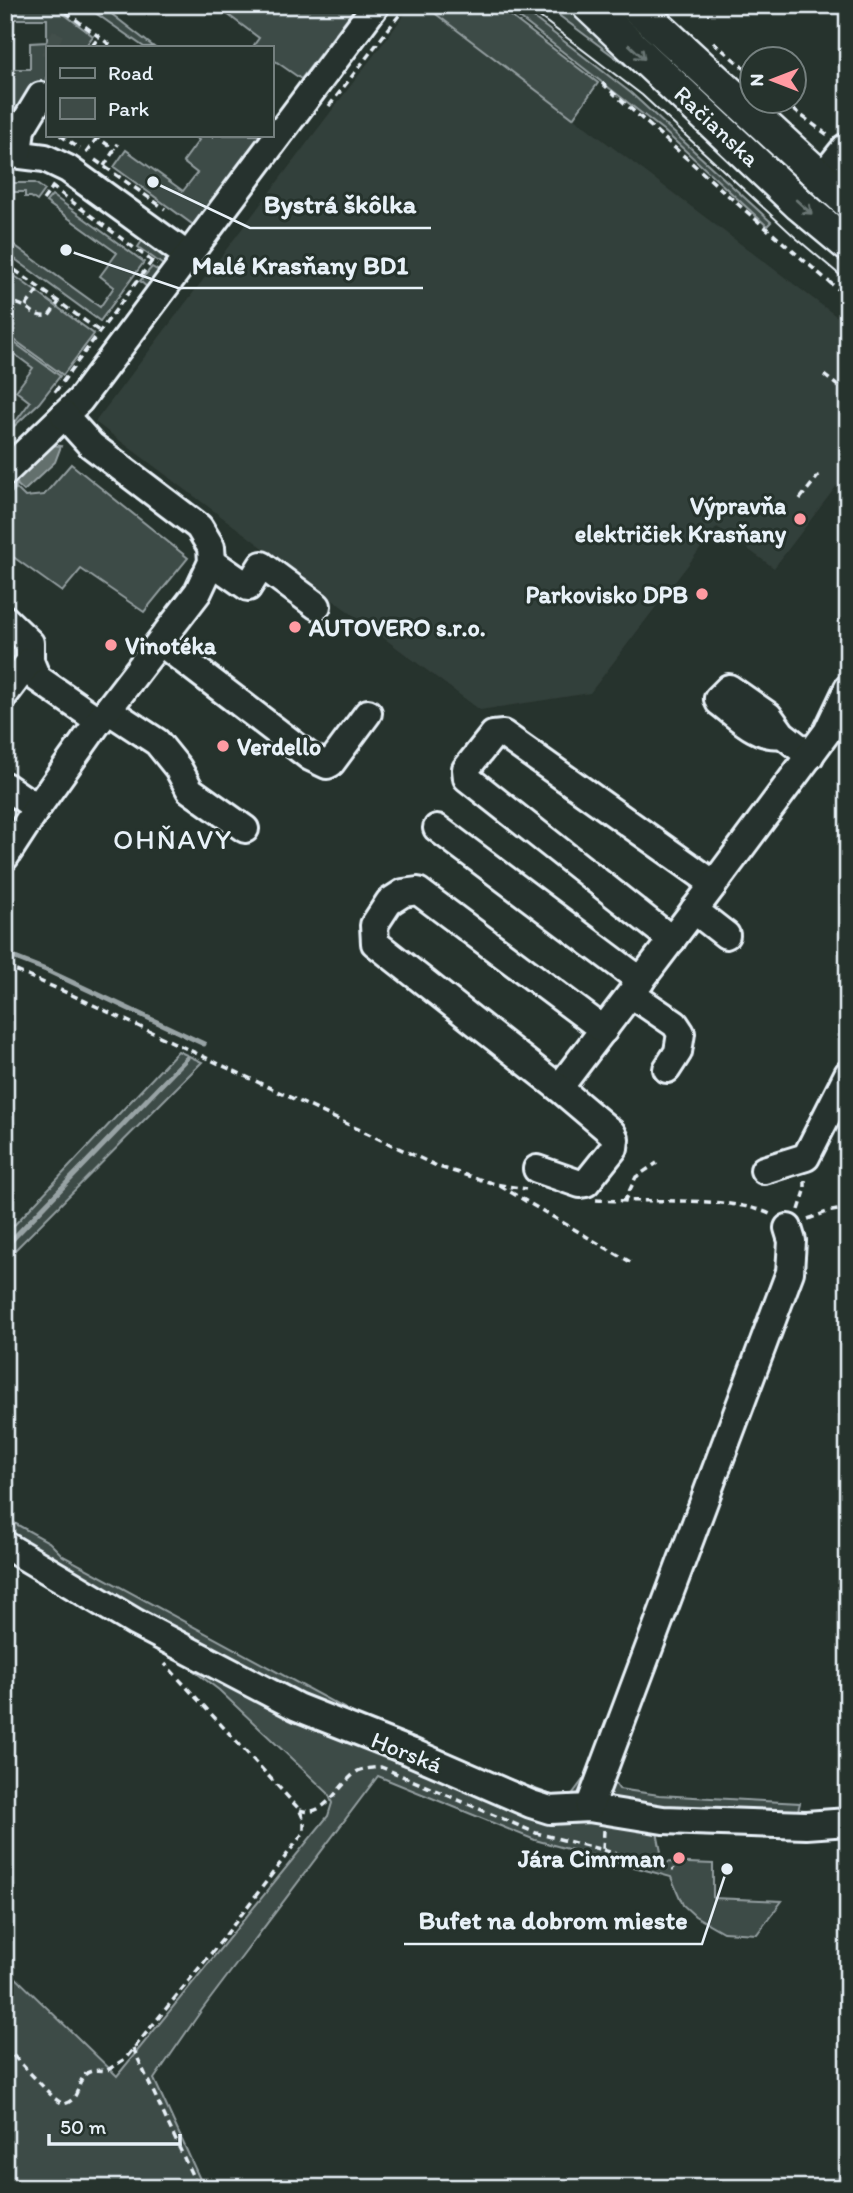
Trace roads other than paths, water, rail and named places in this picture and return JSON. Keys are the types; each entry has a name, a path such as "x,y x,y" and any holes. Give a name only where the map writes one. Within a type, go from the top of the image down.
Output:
{"main road":[{"name":"Račianska","path":"587,5 800,205 848,245"},
{"name":"Račianska","path":"634,5 738,91"},
{"name":"Račianska","path":"766,116 821,178 848,202"}],"street":[{"path":"273,128 289,104 376,5"},
{"path":"41,96 21,129 11,153 45,158 68,169 188,256"},
{"path":"5,472 188,256 268,136"},
{"path":"821,178 845,148"},
{"path":"5,857 104,716 198,592 212,562 211,547 199,527 91,444 65,404"},
{"path":"212,562 248,587 262,565 317,606"},
{"path":"5,619 30,643 30,661 37,678 157,742 178,768 190,790 245,829"},
{"path":"160,642 310,757 327,765 368,713"},
{"path":"5,694 30,661"},
{"path":"559,1088 810,756 834,718 848,688"},
{"path":"672,940 467,778 466,769 493,735 503,734 714,884"},
{"path":"782,734 810,756"},
{"path":"5,786 37,808"},
{"path":"437,828 636,988 675,1024 681,1033 678,1052 667,1069"},
{"path":"536,1180 583,1184 614,1148 615,1139 612,1133 375,943 374,925 389,902 403,893 418,891 604,1030"},
{"path":"694,910 726,935"},
{"path":"764,1170 806,1157 848,1074"},
{"path":"597,1809 790,1272 791,1227"},
{"name":"Horská","path":"5,1545 136,1623 297,1707 531,1804 550,1810 597,1809 663,1820 806,1825 848,1822"}],"waterway":[{"path":"5,494 16,484"},
{"path":"5,954 46,970 204,1044"},
{"path":"5,1247 187,1058"}],"tunnel":[{"path":"47,42 55,46"}],"tram line":[{"path":"524,5 642,95 796,238 848,282"},
{"path":"842,479 848,483"}],"place":[{"name":"Bystrá škôlka","path":"153,182"},
{"name":"Malé Krasňany BD1","path":"66,250"},
{"name":"Výpravňa električiek Krasňany","path":"800,519"},
{"name":"Parkovisko DPB","path":"702,594"},
{"name":"AUTOVERO s.r.o.","path":"295,627"},
{"name":"Vinotéka","path":"111,645"},
{"name":"Verdello","path":"223,746"},
{"name":"Jára Cimrman","path":"679,1858"},
{"name":"Bufet na dobrom mieste","path":"727,1869"}],"district":[{"name":"OHŇAVY","path":"173,839"}]}
